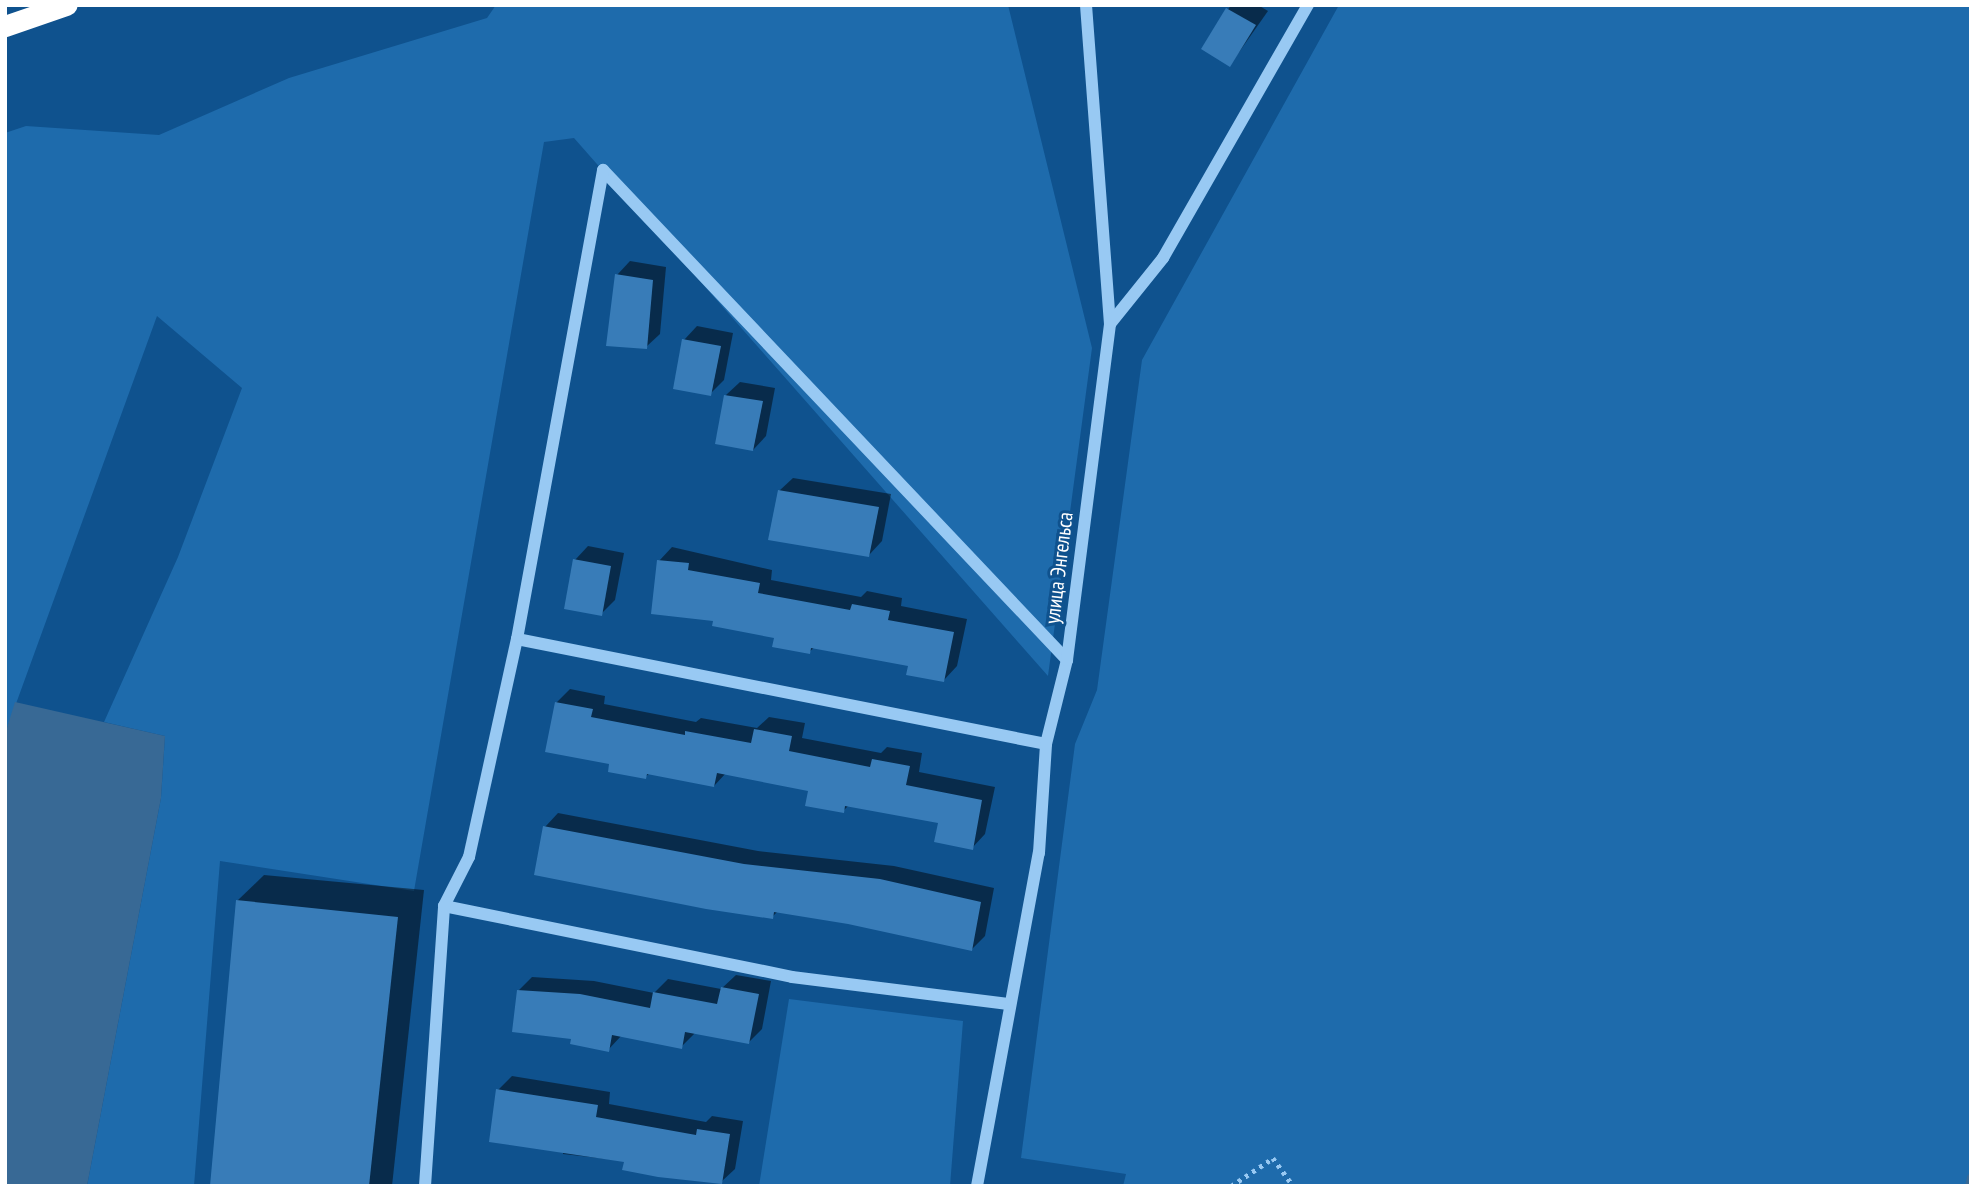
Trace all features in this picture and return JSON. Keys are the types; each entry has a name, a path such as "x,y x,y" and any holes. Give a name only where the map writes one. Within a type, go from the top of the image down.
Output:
{"highway":[{"path":"5,26 66,5"}],"lane":[{"name":"улица Энгельса","path":"977,1186 1039,853 1046,744 1067,660 1110,324 1086,5"},
{"path":"1110,324 1163,258 1308,5"},
{"path":"425,1186 444,906 469,857 517,639 603,170 1067,660"},
{"path":"517,639 1046,744"},
{"path":"444,906 792,977 1009,1004"}],"path":[{"path":"1231,1186 1273,1158 1293,1186"}],"shaded area":[{"path":"496,5 1008,5 1092,348 1048,676 574,138 544,142 414,891 220,861 194,1186 87,1186 161,798 165,736 104,722 178,557 242,388 157,316 5,734 5,133 26,126 159,135 289,78 487,18"},
{"path":"1339,5 1971,5 1971,1186 1123,1186 1126,1174 1021,1158 1075,744 1097,690 1142,360"},
{"path":"15,702 165,736 161,798 87,1186 5,1186 5,734"},
{"path":"789,999 963,1021 950,1186 759,1186"}],"building":[{"path":"1226,8 1256,25 1230,67 1201,49"},
{"path":"615,274 653,280 647,349 606,346"},
{"path":"682,339 721,346 711,396 673,389"},
{"path":"724,395 763,401 753,451 715,444"},
{"path":"778,490 879,507 869,557 768,540"},
{"path":"573,559 611,566 602,616 564,609"},
{"path":"657,560 689,563 688,570 760,583 758,593 850,610 852,604 890,611 888,620 954,632 944,682 906,675 908,666 811,648 810,654 772,647 774,638 712,626 713,621 651,614"},
{"path":"555,702 593,709 591,717 685,735 685,731 751,743 754,729 792,736 789,751 870,767 872,759 910,766 906,785 982,800 973,850 934,842 938,823 845,806 844,813 805,806 808,791 717,773 714,787 647,774 646,779 608,772 609,764 545,752"},
{"path":"543,826 744,864 880,879 981,902 972,951 848,924 774,912 773,919 706,909 534,875"},
{"path":"236,900 398,917 369,1186 210,1186"},
{"path":"721,987 759,994 749,1044 685,1032 682,1049 612,1035 609,1052 570,1044 571,1039 512,1032 517,990 580,994 650,1008 653,992 717,1004"},
{"path":"496,1089 598,1105 596,1117 696,1135 697,1129 730,1134 722,1184 658,1177 622,1170 624,1162 489,1142"}],"waterway":[{"path":"1969,1186 1971,1177"}]}
